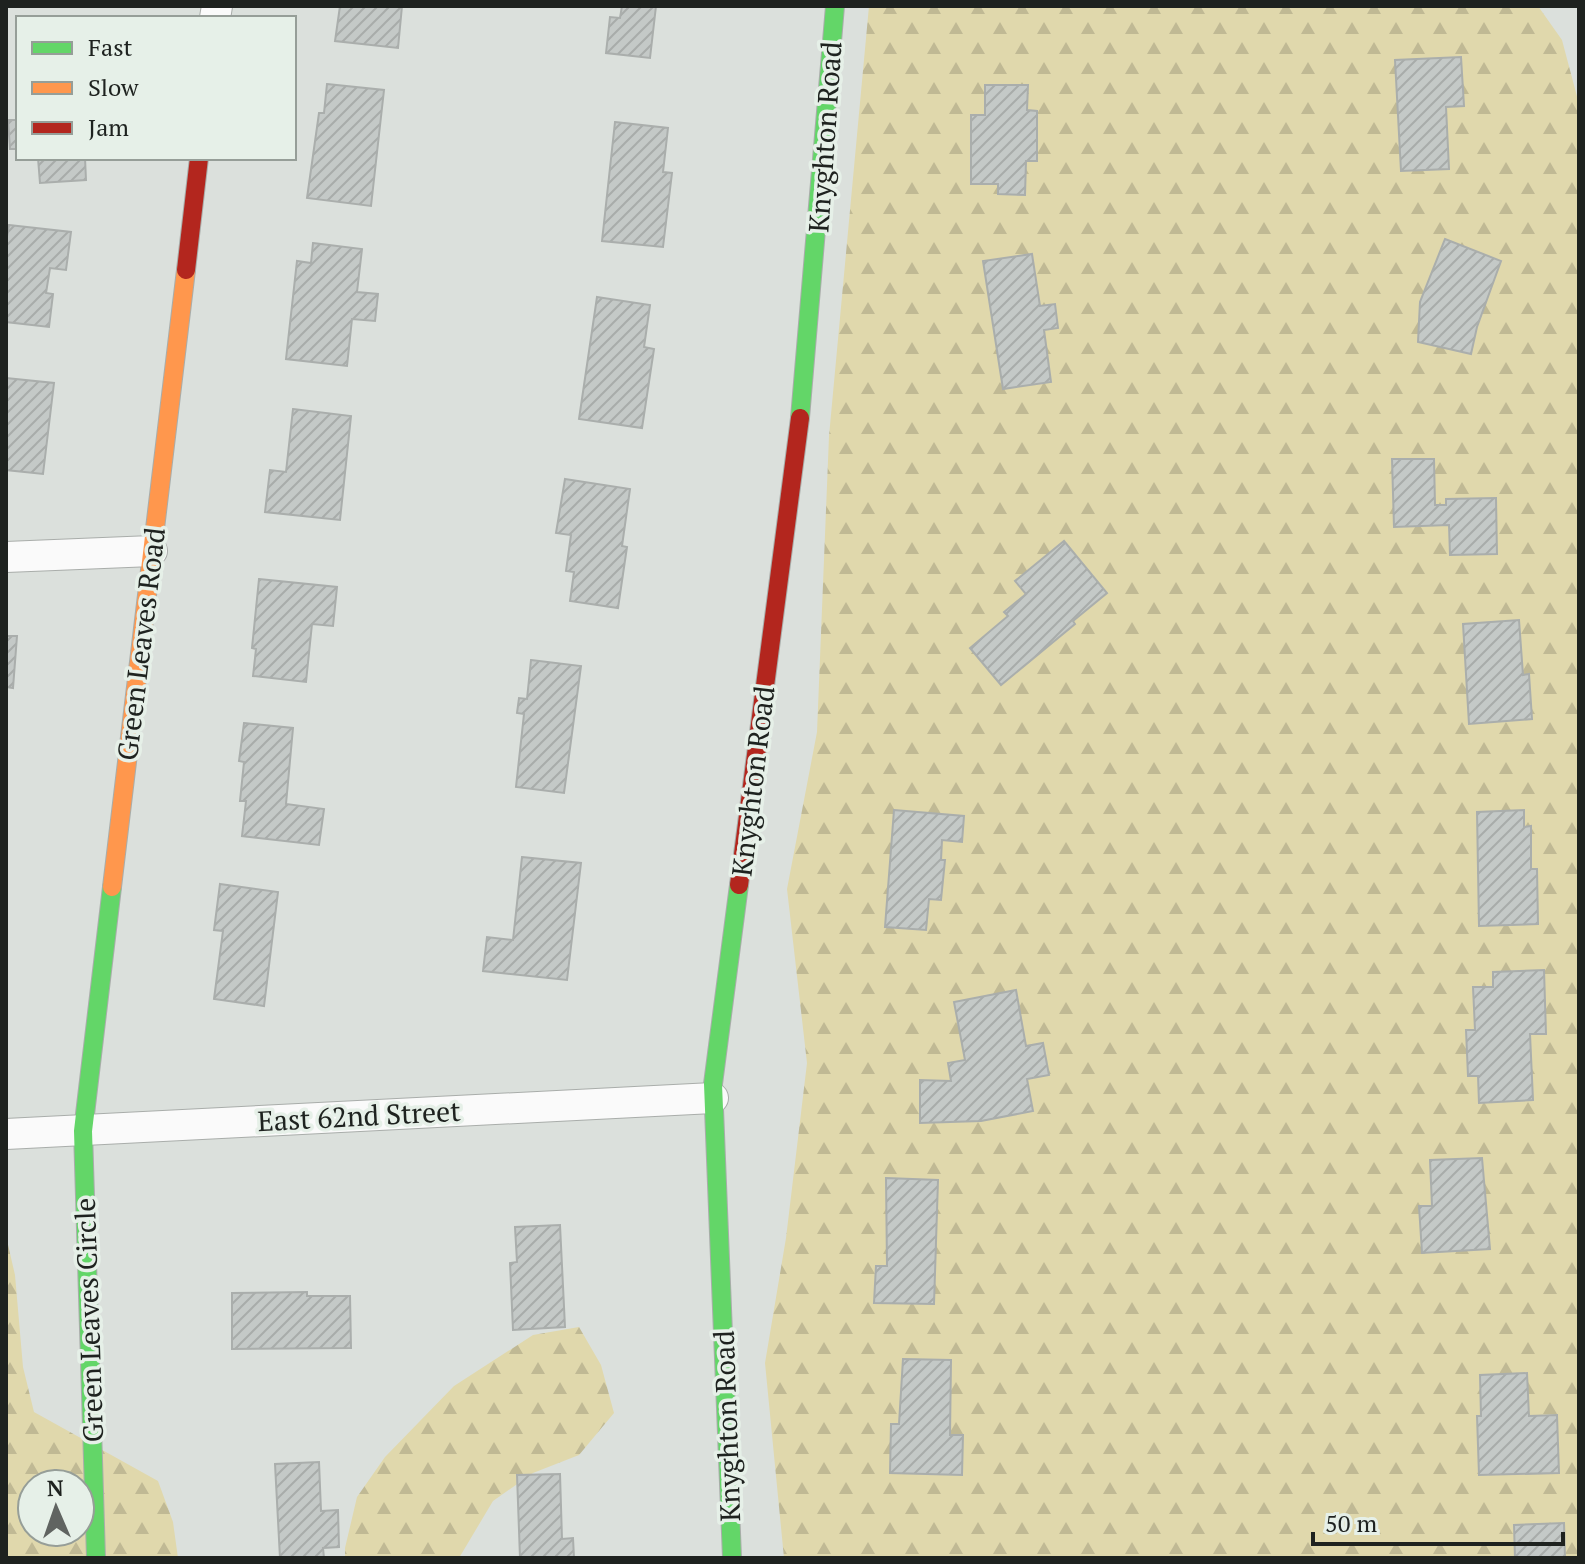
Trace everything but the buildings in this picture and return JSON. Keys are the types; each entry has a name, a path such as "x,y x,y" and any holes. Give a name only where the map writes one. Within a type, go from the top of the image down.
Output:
{"street":[{"name":"Knyghton Road","path":"732,1558 713,1098 803,392 835,6"},
{"name":"Green Leaves Road","path":"83,1131 199,160"},
{"path":"6,557 152,551"},
{"name":"East 62nd Street","path":"6,1134 713,1098"},
{"name":"Green Leaves Circle","path":"83,1131 96,1558"}],"green space":[{"path":"869,6 1538,6 1562,40 1579,104 1579,1558 784,1558 765,1363 786,1238 807,1063 787,889 817,732 829,436"},
{"path":"6,1236 15,1275 23,1367 34,1412 158,1481 173,1522 178,1558 6,1558"},
{"path":"579,1327 601,1365 614,1413 579,1455 533,1473 493,1501 459,1558 345,1558 357,1497 385,1457 454,1386 533,1335"}],"traffic: fast":[{"path":"800,418 835,6"},
{"path":"732,1558 713,1084 739,885"},
{"path":"96,1558 83,1131 112,887"}],"traffic: slow":[{"path":"112,887 186,270"}],"traffic: jam":[{"path":"186,270 199,160"},
{"path":"739,885 800,418"}]}
